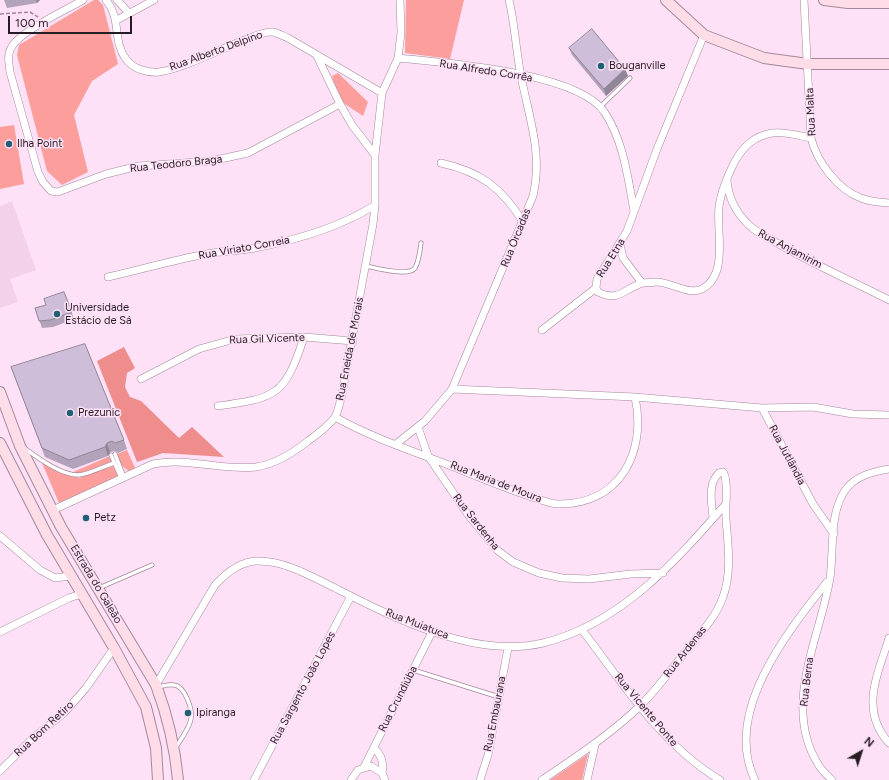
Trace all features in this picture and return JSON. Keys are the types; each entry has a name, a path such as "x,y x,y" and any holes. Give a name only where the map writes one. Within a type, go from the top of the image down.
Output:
{"main road":[{"path":"666,0 704,34 764,58 808,64 889,64"},
{"path":"824,0 889,3"},
{"name":"Estrada do Galeão","path":"0,392 20,446 53,510 157,686 175,748 178,780"},
{"path":"0,444 16,466 38,509 45,511 53,510"},
{"name":"Estrada do Galeão","path":"0,444 33,511 70,576 114,648 146,707 156,748 158,780"}],"street":[{"name":"Rua Teodoro Braga","path":"83,0 23,34 15,41 11,48 9,58 10,72 38,172 43,182 51,191 63,190 106,174 139,166 211,161 248,153 340,104"},
{"name":"Rua Alberto Delpino","path":"106,0 112,8 117,20 119,46 126,60 135,68 145,72 159,72 266,32 274,32 288,38 382,93"},
{"name":"Rua Eneida de Morais","path":"335,417 341,400 366,266 375,205 375,155 382,93 398,58 402,33 400,0"},
{"name":"Rua Órcadas","path":"396,444 425,422 452,389 533,196 537,179 537,154 521,74 509,0"},
{"name":"Rua Malta","path":"804,0 811,138 814,151 823,166 839,183 860,198 889,203"},
{"path":"117,20 150,1"},
{"path":"112,8 118,2 129,13"},
{"name":"Rua Etna","path":"704,34 657,149 634,212 620,244 601,270 596,288 602,294 614,296 626,292 642,283 660,282 695,291 702,289 709,283 716,273 719,261 719,206 727,178"},
{"path":"317,56 340,104 352,125 375,155"},
{"name":"Rua Alfredo Corrêa","path":"398,58 521,74 572,89 590,99 605,112 619,143 634,212"},
{"path":"727,178 745,146 758,136 774,132 811,138"},
{"path":"441,163 463,168 482,178 498,190 512,204 523,222"},
{"name":"Rua Anjamirim","path":"727,178 728,190 737,209 745,222 753,229 784,248 889,300"},
{"name":"Rua Viriato Correia","path":"108,277 206,254 254,248 290,240 327,229 362,214 375,205"},
{"path":"620,244 623,258 642,283"},
{"path":"542,330 596,288"},
{"path":"218,406 254,401 274,393 292,370 304,337"},
{"name":"Rua Gil Vicente","path":"141,379 200,349 219,342 235,339 304,337 353,340"},
{"path":"452,389 635,397 762,408 814,407 853,414 889,415"},
{"name":"Rua Maria de Moura","path":"335,417 396,444 519,493 556,504 575,504 593,498 610,489 630,464 638,428 639,412 635,397"},
{"name":"Rua Jutlândia","path":"762,408 813,504 834,534"},
{"path":"53,510 153,464 186,461 241,468 257,467 278,460 294,452 335,417"},
{"name":"Rua Sardenha","path":"418,427 428,456 483,534 497,550 513,562 539,573 562,578 589,579 631,574 663,573"},
{"path":"755,780 747,750 748,723 755,695 764,675 799,616 830,578 837,505 846,490 857,479 868,474 889,469"},
{"name":"Rua Ardenas","path":"542,780 595,745 640,706 704,629 723,597 728,577 728,548 725,505 727,481 723,472 719,473 714,480 711,493 713,518"},
{"name":"Rua Muiatuca","path":"157,686 215,585 226,573 240,566 256,561 276,562 296,569 351,596 432,632 476,644 508,648 542,643 582,630 631,599 663,573 725,505"},
{"path":"0,536 40,570 55,578 70,576"},
{"name":"Rua Berna","path":"830,578 807,668 803,709 808,744 818,765 832,780"},
{"path":"0,632 63,601 81,594"},
{"name":"Rua Sargento João Lopes","path":"254,780 351,596"},
{"name":"Rua Vicente Ponte","path":"582,630 669,742 704,771 720,780"},
{"name":"Rua Crundiúba","path":"351,780 358,770 364,767 432,632"},
{"path":"889,638 887,649 876,677 872,699 874,716 880,732 889,743"},
{"name":"Rua Bom Retiro","path":"0,771 33,738 64,713 86,688 114,648"},
{"name":"Rua Embaurana","path":"480,780 488,756 508,648"},
{"path":"587,780 595,745"},
{"path":"374,748 378,751 383,764 382,773 385,780"},
{"path":"364,767 371,766 382,773"}],"lane":[{"path":"600,107 630,78"},
{"path":"366,266 400,272 411,272 417,263 421,244"},
{"path":"20,446 46,463 78,475 114,463"},
{"path":"113,454 122,478 114,463 113,454"},
{"path":"98,588 152,565"},
{"path":"413,670 499,697"},
{"path":"157,686 175,684 184,691 188,703 192,719 175,748"}],"path":[{"path":"0,14 30,12 37,16 43,23"}],"shaded area":[{"path":"94,0 98,0 103,5 118,64 92,81 74,115 88,172 62,185 47,171 17,55 19,45"},
{"path":"406,0 464,0 450,59 405,53"},
{"path":"338,73 368,102 363,116 339,100 332,76"},
{"path":"14,125 24,184 0,189 0,127"},
{"path":"12,201 36,270 10,279 18,302 0,308 0,206"},
{"path":"124,347 135,368 127,373 125,387 130,397 141,401 179,438 192,427 224,457 163,453 137,462 97,361"},
{"path":"127,450 136,470 131,473 121,465 117,454"},
{"path":"110,456 113,462 79,474 73,472"},
{"path":"42,463 79,478 113,466 118,477 59,503"},
{"path":"588,754 582,780 550,780"}],"building":[{"name":"Bouganville","path":"592,29 625,69 604,89 569,48"},
{"path":"64,292 72,312 50,320 39,321 35,308 46,305 44,299"},
{"name":"Prezunic","path":"85,344 124,440 115,443 112,441 107,443 105,447 69,460 42,448 11,367"}],"place":[{"name":"Bouganville","path":"601,66"},
{"name":"Ilha Point","path":"9,144"},
{"name":"Universidade Estácio de Sá","path":"57,314"},
{"name":"Prezunic","path":"70,413"},
{"name":"Petz","path":"86,518"},
{"name":"Ipiranga","path":"188,713"}]}
